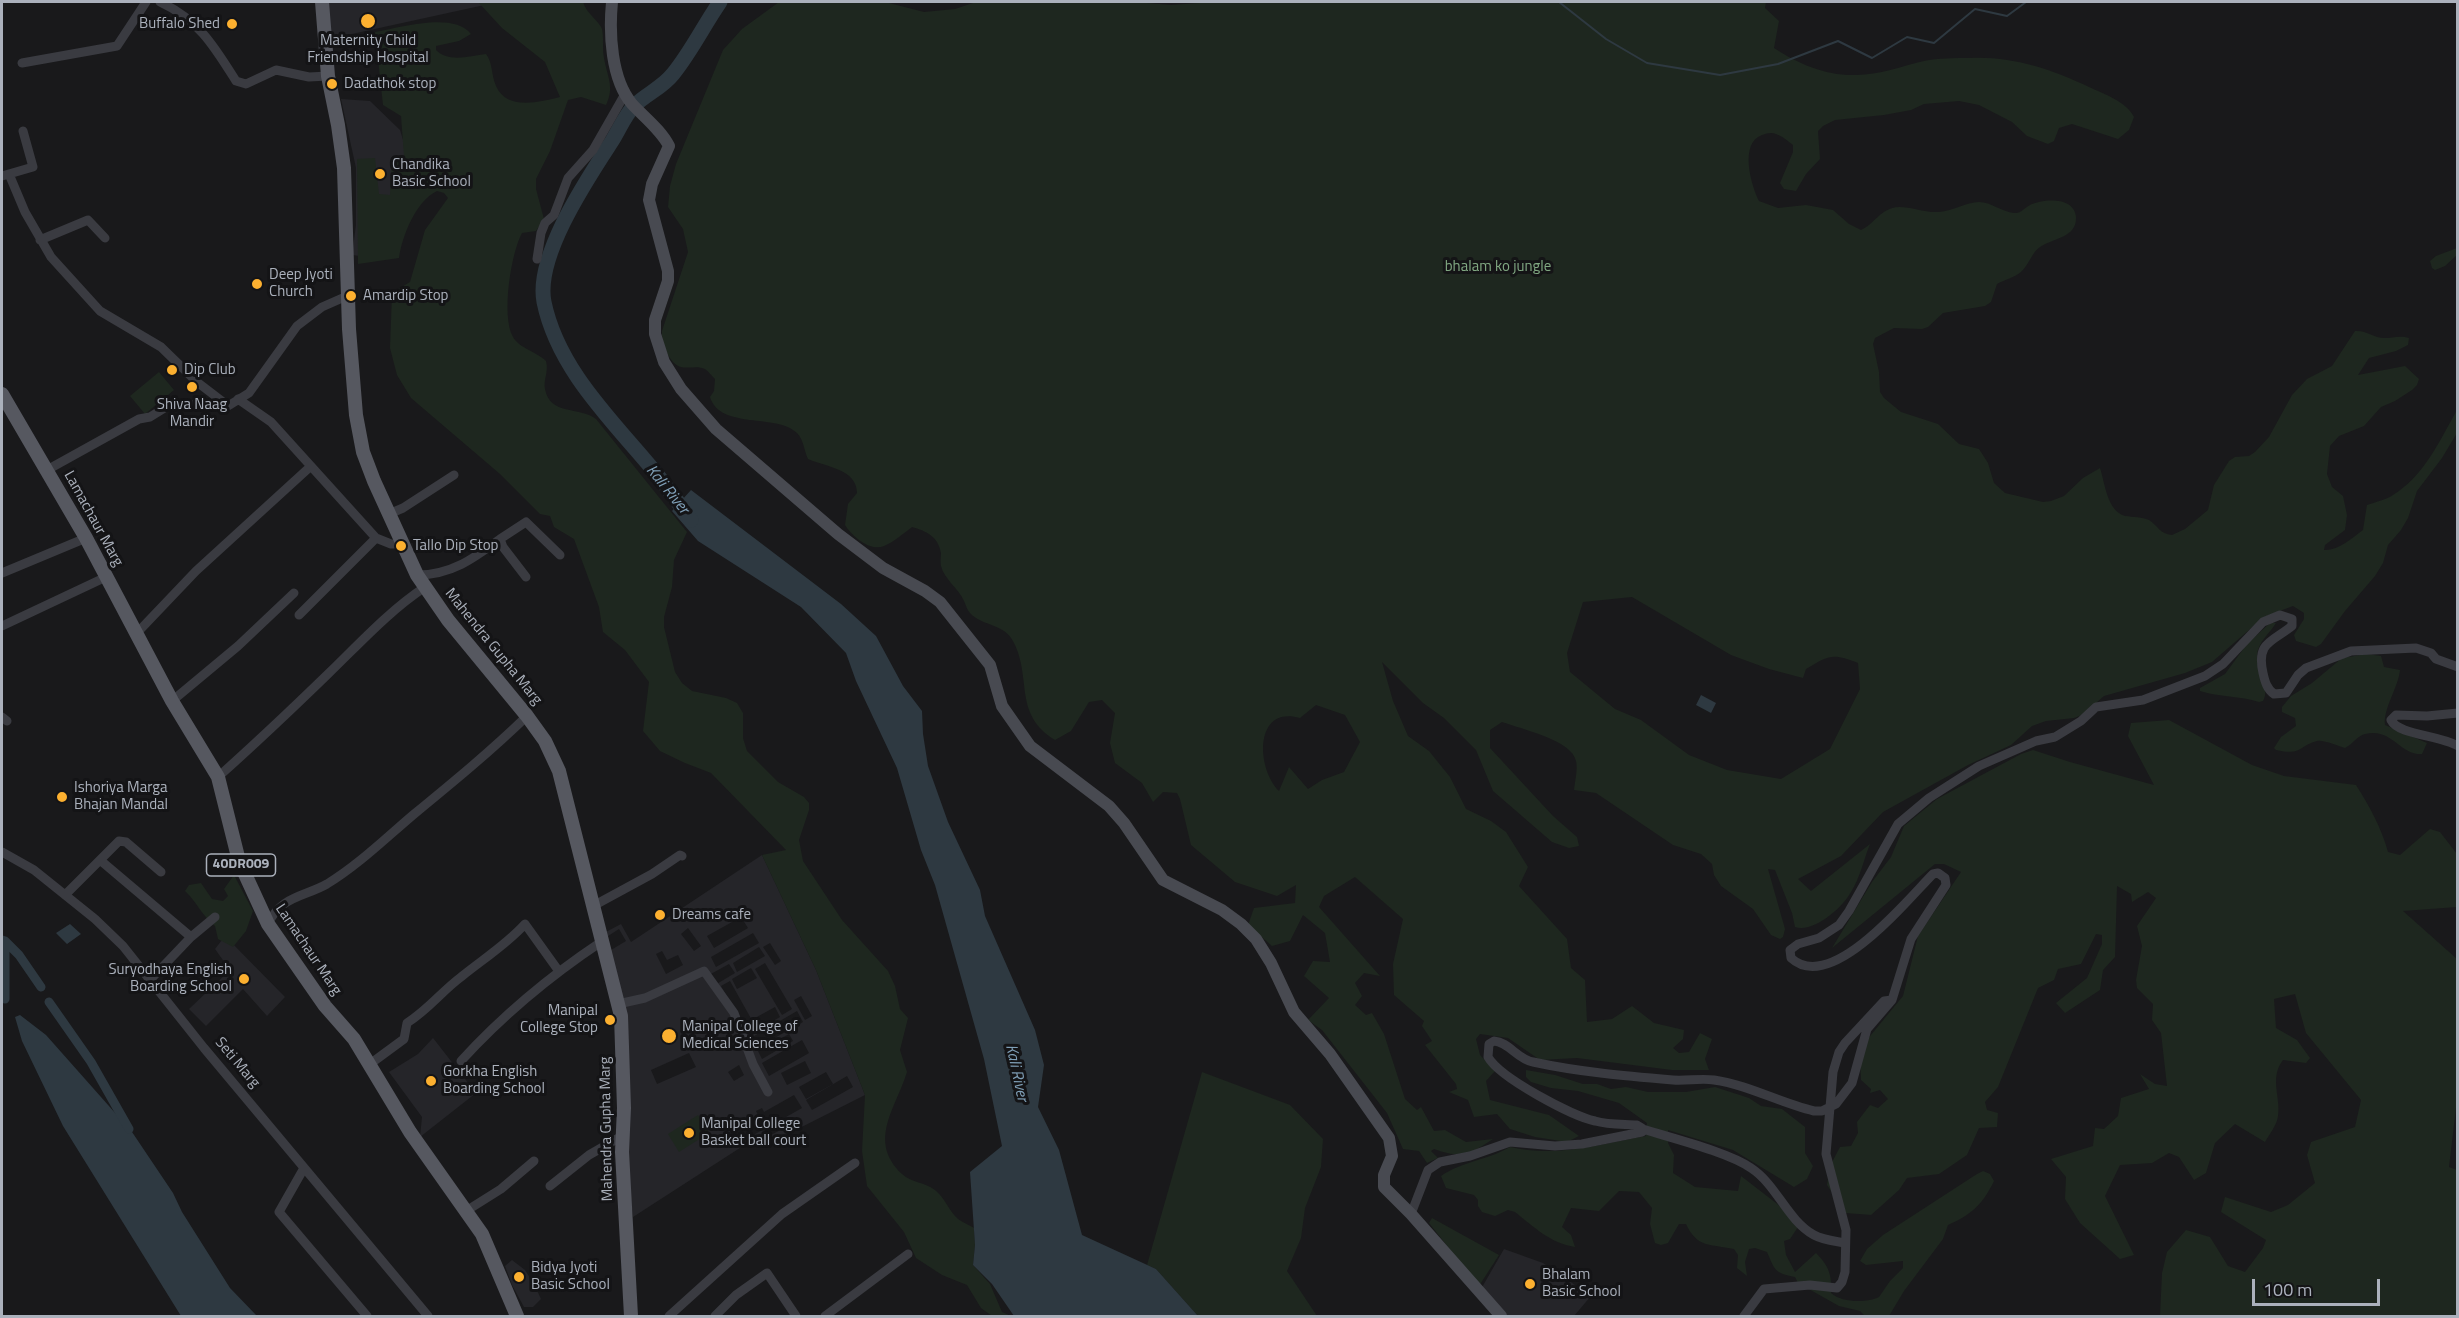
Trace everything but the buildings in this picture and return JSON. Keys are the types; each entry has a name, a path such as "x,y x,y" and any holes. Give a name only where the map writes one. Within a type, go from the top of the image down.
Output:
{"main road":[{"name":"Mahendra Gupha Marg","path":"322,2 328,76 344,168 347,296 356,415 363,452 417,575 455,629 527,716 545,741 559,771 621,1016 624,1108 622,1136 631,1317"},
{"path":"612,2 614,55 628,98 668,143 669,149 652,184 649,200 668,270 668,281 655,320 655,334 664,362 675,382 716,429 838,534 884,568 940,602 990,665 1002,706 1030,746 1108,806 1124,823 1163,880 1222,910 1246,928 1267,956 1294,1012 1330,1054 1386,1131 1392,1150 1382,1181 1384,1187 1411,1214 1501,1317"},
{"name":"Lamachaur Marg","path":"4,403 47,470 86,538 172,701 218,777 239,861 268,924 325,1006 354,1039 410,1132 482,1234 517,1317"}],"street":[{"path":"22,63 117,46 146,2"},
{"path":"160,2 171,7 205,33 236,81 241,84 246,84 276,70 309,77 328,76"},
{"path":"537,259 543,227 554,215 568,178 596,146 628,98"},
{"path":"23,131 33,167 5,175 51,257 100,310 161,347 197,382 228,406"},
{"path":"40,240 88,220 105,238"},
{"path":"47,470 171,404 228,406 249,393 297,326 322,308 347,296"},
{"path":"238,399 271,422 376,538 391,544 402,544"},
{"path":"136,634 196,571 311,466"},
{"path":"389,514 403,508 454,475"},
{"path":"417,575 435,575 455,568 526,522 560,555"},
{"path":"2,573 86,538"},
{"path":"299,615 376,538"},
{"path":"500,539 503,547 526,577"},
{"path":"2,626 106,577"},
{"path":"218,777 404,601 425,587"},
{"path":"172,701 238,646 294,593"},
{"path":"1845,1244 1815,1236 1803,1227 1776,1192 1751,1168 1637,1125 1592,1121 1516,1084 1492,1064 1487,1051 1489,1044 1498,1041 1521,1059 1533,1062 1604,1075 1676,1080 1711,1079 1730,1083 1807,1109 1818,1111 1829,1107 1841,1098 1852,1083 1867,1029 1892,1000 1911,939 1946,885 1945,878 1941,874 1933,874 1872,936 1845,956 1824,965 1810,967 1796,962 1789,953 1794,946 1827,933 1844,919 1901,820 1929,798 1980,766 2036,741 2055,737 2081,721 2096,707 2143,700 2205,676 2223,664 2263,622 2280,615 2292,619 2292,626 2268,642 2261,655 2266,684 2274,694 2286,693 2298,675 2306,668 2351,651 2416,648 2432,653 2436,659 2457,667"},
{"path":"2457,713 2427,716 2396,715 2391,720 2393,724 2404,730 2444,739 2457,746"},
{"path":"268,924 273,913 296,896 328,883 358,862 487,754 527,716"},
{"path":"65,895 119,841 126,842 161,872"},
{"name":"Seti Marg","path":"2,852 34,870 116,939 428,1317"},
{"path":"593,906 652,874 680,855 682,856"},
{"path":"100,860 191,937"},
{"path":"151,979 191,937 215,917"},
{"path":"370,1064 404,1039 408,1023 435,1003 458,979 512,939 525,924 558,970"},
{"path":"461,1061 486,1034 558,970 601,942"},
{"path":"618,1004 645,998 704,971 734,1013 753,1064 768,1092"},
{"path":"1744,1317 1764,1289 1810,1285 1837,1288 1842,1282 1845,1272 1846,1223 1834,1190 1826,1154 1833,1072 1839,1052 1884,1001 1892,1000"},
{"path":"1411,1214 1428,1170 1440,1162 1470,1156 1510,1142 1555,1146 1582,1144 1638,1134 1643,1129"},
{"path":"550,1186 589,1155 622,1136"},
{"path":"466,1212 501,1189 534,1161"},
{"path":"669,1317 782,1214 855,1163"},
{"path":"304,1168 279,1212 367,1317"},
{"path":"825,1317 908,1254"},
{"path":"715,1317 736,1295 767,1273 795,1317"}],"shaded area":[{"name":"Maternity Child Friendship Hospital","path":"327,2 486,2 489,4 329,39"},
{"name":"Chandika Basic School","path":"341,99 370,101 400,130 404,143 405,156 385,259 352,255 356,225 356,168"},
{"name":"Manipal College of Medical Sciences","path":"762,855 816,970 865,1095 766,1145 760,1135 633,1217 629,1181 629,1061 602,934 621,924 631,942","holes":["741,917 748,928 714,948 707,936","688,928 701,946 694,951 681,934","619,929 626,941 611,950 605,938","753,933 759,943 716,967 711,957","770,943 781,961 775,965 763,947","759,947 765,956 737,972 733,963","662,951 667,960 678,955 683,965 666,974 656,954","765,963 792,1009 782,1015 755,969","729,964 735,973 715,985 709,975","751,968 757,978 737,989 732,979","730,981 758,1031 750,1037 721,986","801,996 812,1016 805,1020 794,1000","775,1007 780,1017 761,1028 755,1018","797,1011 803,1022 755,1049 749,1039","789,1034 793,1041 762,1059 758,1051","802,1040 809,1053 769,1076 762,1063","689,1053 696,1067 657,1084 651,1070","805,1061 811,1073 787,1085 781,1073","739,1065 744,1075 734,1081 728,1072","826,1072 833,1084 806,1099 799,1087","847,1076 853,1087 812,1110 806,1100","794,1095 802,1108 786,1117 790,1125 769,1136 764,1129 736,1145 729,1132 758,1115 756,1111 762,1108 764,1112"]},
{"name":"Suryodhaya English Boarding School","path":"225,936 285,997 267,1016 243,989 206,1026 189,1009 230,970 215,949"},
{"name":"Gorkha English Boarding School","path":"433,1038 476,1093 420,1137 422,1117 389,1072 418,1054"},
{"name":"Bhalam Basic School","path":"1504,1249 1543,1263 1591,1296 1574,1316 1507,1316 1481,1289"},
{"name":"Bidya Jyoti Basic School","path":"512,1260 525,1270 541,1299 533,1307 524,1307 512,1285 505,1266"}],"green space":[{"path":"478,2 583,2 602,29 603,55 610,82 609,99 606,105 581,97 568,100 550,151 536,179 536,189 544,219 536,231 522,233 514,255 509,285 509,327 516,341 546,361 545,389 548,398 559,407 596,419 687,532 674,560 672,587 664,617 664,627 675,672 682,683 692,691 726,698 737,703 743,713 743,738 747,751 778,782 804,797 809,803 809,810 799,840 803,861 842,920 888,971 895,986 900,1009 908,1018 900,1050 907,1072 887,1124 886,1149 892,1162 902,1174 935,1190 958,1219 974,1228 973,1265 990,1284 1002,1312 1011,1316 992,1316 981,1308 967,1285 942,1275 916,1258 904,1232 867,1186 862,1151 865,1095 816,970 762,855 786,850 711,773 660,751 643,731 649,682 625,650 603,632 599,607 574,539 554,527 550,516 540,514 500,474 411,398 397,375 390,348 392,293 410,282 425,230 448,198 444,193 437,191 423,203 411,220 399,258 358,264 357,159 375,158 379,194 390,195 392,159 404,156 401,116 383,105 375,32 425,23 452,23 463,27 471,34 459,41 436,46 436,50 441,54 453,58 486,54 496,86 501,94 516,102 543,101 560,97 545,62 502,28"},
{"name":"bhalam ko jungle","path":"779,2 885,2 924,12 955,9 976,2 1136,2 1171,5 1212,2 1766,2 1765,8 1779,21 1774,48 1813,68 1845,75 1865,75 1935,59 2001,59 2046,69 2075,81 2121,103 2134,117 2129,130 2118,139 2072,124 2059,128 2054,141 2048,144 2027,136 2012,122 1979,105 1959,101 1924,104 1911,110 1884,115 1835,120 1818,131 1820,159 1806,174 1796,191 1784,189 1780,183 1793,152 1793,145 1771,133 1755,139 1751,146 1750,175 1759,201 1778,208 1806,205 1833,210 1849,224 1861,230 1882,213 1899,207 1939,212 1979,202 2016,213 2042,201 2057,201 2070,205 2074,210 2076,217 2073,229 2040,247 2021,272 1997,284 1991,302 1985,306 1943,313 1928,327 1922,329 1894,328 1875,338 1873,344 1879,372 1880,392 1884,398 1901,412 1938,424 1959,444 1979,449 1988,463 1994,483 2005,493 2043,502 2051,501 2064,496 2083,478 2100,468 2110,503 2119,513 2149,520 2162,531 2172,535 2185,529 2208,510 2214,485 2229,461 2235,457 2249,456 2255,452 2269,437 2292,395 2307,379 2332,366 2355,331 2380,338 2409,338 2408,345 2396,351 2369,358 2358,375 2405,366 2419,379 2412,390 2381,407 2364,426 2339,436 2330,446 2327,474 2332,487 2343,496 2347,515 2345,530 2325,545 2324,550 2340,546 2363,530 2367,505 2390,497 2414,478 2430,457 2457,410 2457,433 2442,458 2417,491 2408,518 2388,545 2383,563 2375,576 2321,644 2316,647 2296,641 2294,635 2304,619 2304,613 2293,606 2264,617 2212,662 2185,673 2104,696 2082,715 2074,718 2046,721 2032,726 2011,745 1968,765 1883,812 1841,856 1798,879 1811,891 1870,844 1857,881 1847,898 1819,923 1802,928 1795,927 1792,913 1775,870 1768,869 1785,929 1780,939 1771,935 1753,909 1721,886 1714,875 1712,864 1701,854 1673,845 1596,793 1574,790 1576,761 1565,747 1545,736 1502,722 1490,730 1490,748 1553,816 1577,837 1579,846 1569,848 1552,842 1493,791 1476,750 1444,718 1423,703 1382,662 1393,701 1408,736 1429,751 1450,777 1466,809 1491,821 1506,832 1528,867 1519,886 1567,939 1571,968 1585,980 1587,1022 1612,1019 1632,1006 1654,1023 1684,1030 1683,1039 1673,1048 1679,1053 1689,1052 1700,1033 1712,1039 1705,1059 1709,1070 1672,1070 1577,1058 1540,1060 1508,1038 1480,1034 1476,1039 1480,1055 1495,1071 1486,1081 1490,1100 1549,1115 1579,1136 1567,1142 1535,1137 1510,1129 1497,1114 1474,1117 1468,1100 1449,1092 1457,1089 1456,1084 1425,1045 1432,1041 1422,1026 1424,1021 1394,995 1393,964 1403,919 1355,877 1324,896 1319,907 1380,976 1364,973 1355,983 1362,996 1355,1005 1366,1015 1372,1013 1384,1034 1405,1099 1417,1110 1421,1107 1434,1131 1445,1130 1466,1142 1493,1139 1465,1154 1452,1154 1434,1149 1431,1151 1438,1158 1427,1163 1419,1151 1403,1149 1387,1113 1322,1030 1308,1020 1329,998 1304,976 1313,961 1330,962 1325,933 1303,915 1290,941 1272,946 1248,925 1254,908 1295,903 1296,885 1277,896 1235,882 1191,845 1177,793 1163,792 1153,802 1142,783 1115,763 1110,743 1115,713 1102,700 1089,702 1071,731 1055,740 1042,730 1033,719 1028,707 1019,656 1014,643 1000,628 981,621 969,612 962,597 943,571 941,553 934,538 912,527 884,546 873,547 862,542 845,525 848,504 857,493 852,479 839,470 808,459 803,442 797,433 788,427 725,414 716,407 710,397 714,391 715,379 709,372 702,368 681,367 669,357 664,346 662,331 688,252 683,229 668,207 670,186 676,164 723,50 742,29","holes":["1632,597 1731,655 1769,669 1803,678 1806,669 1826,658 1837,657 1858,663 1860,689 1830,749 1781,779 1727,770 1689,755 1641,720 1615,709 1570,672 1567,653 1583,602","1316,705 1345,715 1360,742 1344,772 1322,780 1308,789 1289,767 1279,791 1271,781 1263,754 1267,729 1274,721 1285,716 1300,718"]},
{"path":"2457,248 2457,255 2445,266 2435,270 2432,268 2430,261 2436,256"},
{"path":"159,372 174,390 145,414 130,396"},
{"path":"2270,623 2276,623 2262,642 2257,655 2265,690 2263,701 2200,691 2200,688 2225,674 2247,644"},
{"path":"2367,654 2381,656 2384,667 2400,670 2386,712 2385,725 2427,743 2422,754 2407,750 2382,734 2374,733 2362,735 2345,748 2319,741 2291,752 2276,750 2274,748 2281,737 2296,726 2295,718 2282,712 2282,707 2291,696 2312,683 2342,658"},
{"path":"2169,720 2252,765 2284,776 2356,785 2375,817 2388,852 2400,855 2430,829 2440,832 2457,854 2457,907 2403,911 2457,959 2458,1091 2449,1167 2457,1170 2457,1316 2160,1316 2162,1273 2167,1252 2186,1230 2210,1237 2228,1266 2245,1272 2263,1248 2266,1240 2221,1212 2225,1197 2271,1212 2288,1205 2315,1183 2307,1155 2311,1142 2355,1127 2361,1100 2306,1033 2295,994 2274,999 2276,1028 2297,1040 2310,1058 2306,1063 2283,1060 2279,1067 2276,1081 2278,1116 2265,1142 2235,1124 2215,1143 2206,1173 2194,1180 2179,1157 2169,1153 2152,1163 2120,1165 2105,1196 2134,1255 2120,1259 2080,1223 2065,1199 2066,1177 2051,1159 2093,1146 2095,1128 2104,1129 2118,1116 2121,1098 2149,1089 2140,1074 2155,1084 2167,1086 2161,1033 2152,1020 2153,1004 2137,988 2136,980 2142,946 2137,926 2156,898 2148,892 2132,902 2131,894 2117,886 2115,957 2103,970 2100,990 2065,1013 2056,1003 2087,978 2102,944 2102,935 2096,934 2081,964 2058,969 2054,980 2038,988 1998,1087 1985,1102 1987,1110 1998,1113 1997,1127 1979,1128 1967,1155 1939,1174 1907,1178 1899,1190 1871,1215 1846,1213 1827,1185 1830,1166 1840,1147 1851,1146 1858,1133 1857,1122 1870,1105 1878,1108 1888,1099 1880,1090 1870,1093 1871,1089 1861,1080 1860,1059 1866,1041 1903,996 1918,936 1961,872 1944,864 1935,864 1832,948 1872,882 1891,857 1904,826 1937,799 2021,754 2033,750 2154,785 2128,736 2131,723"},
{"path":"234,875 253,911 246,931 233,947 218,939 215,926 185,891 189,885 201,883 212,899 223,901 228,896 224,889"},
{"path":"1526,1070 1555,1075 1583,1084 1597,1084 1611,1089 1626,1087 1648,1092 1686,1092 1715,1087 1749,1098 1761,1106 1782,1109 1805,1127 1805,1153 1813,1166 1807,1179 1794,1187 1733,1150 1668,1130 1668,1143 1674,1155 1673,1173 1695,1187 1738,1191 1741,1176 1785,1210 1798,1227 1790,1239 1784,1241 1786,1255 1795,1272 1816,1253 1829,1271 1831,1293 1841,1299 1861,1301 1879,1297 1903,1268 1903,1261 1866,1265 1860,1261 1867,1249 1883,1235 1983,1171 1990,1174 1994,1181 1975,1208 1948,1225 1943,1239 1904,1291 1889,1316 1865,1316 1860,1311 1839,1306 1798,1283 1795,1277 1779,1272 1767,1252 1755,1248 1749,1249 1745,1262 1747,1276 1737,1268 1738,1255 1734,1249 1705,1244 1690,1232 1686,1224 1679,1224 1668,1243 1661,1245 1655,1243 1650,1224 1652,1208 1639,1192 1619,1191 1599,1211 1571,1208 1562,1227 1571,1235 1575,1247 1550,1238 1515,1212 1508,1210 1495,1216 1482,1212 1474,1195 1446,1188 1441,1176 1510,1147 1544,1151 1561,1150 1646,1136 1647,1123 1619,1103 1578,1091 1551,1088 1531,1082 1526,1077"},
{"path":"1202,1072 1290,1105 1323,1139 1321,1167 1305,1208 1301,1238 1287,1271 1317,1316 1198,1316 1156,1269 1147,1265"},
{"name":"Manipal College Basket ball court","path":"698,1115 709,1133 679,1152 668,1134"},
{"path":"1432,1218 1499,1255 1479,1286 1429,1223"}],"water":[{"path":"691,490 841,604 876,636 903,686 922,711 928,766 948,822 980,890 985,916 1035,1030 1044,1065 1038,1107 1059,1150 1082,1235 1156,1269 1198,1316 1014,1316 992,1284 973,1265 975,1245 970,1172 1002,1146 984,1059 935,885 921,850 897,768 856,681 846,653 801,607 698,541 672,511"},
{"path":"1701,695 1716,703 1711,713 1696,705"},
{"path":"70,924 81,934 67,944 56,933"},
{"path":"20,1015 46,1035 132,1132 173,1193 182,1212 230,1288 257,1316 181,1316 63,1126 22,1041 15,1017"}],"waterway":[{"name":"Kali River","path":"691,520 574,372 551,327 544,302 543,283 547,263 566,218 625,118 634,106 673,74 720,2"},
{"path":"1559,2 1606,39 1647,63 1720,75 1778,64 1838,41 1872,58 1907,37 1934,43 1975,9 2007,16 2026,2"},
{"path":"2,940 5,941 5,999"},
{"path":"5,941 19,955 41,987"},
{"path":"49,1002 91,1062 129,1129"}],"place":[{"name":"Maternity Child Friendship Hospital","path":"368,21"},
{"name":"Buffalo Shed","path":"232,24"},
{"name":"Dadathok stop","path":"332,84"},
{"name":"Chandika Basic School","path":"380,174"},
{"name":"Deep Jyoti Church","path":"257,284"},
{"name":"Amardip Stop","path":"351,296"},
{"name":"Dip Club","path":"172,370"},
{"name":"Shiva Naag Mandir","path":"192,387"},
{"name":"Tallo Dip Stop","path":"401,546"},
{"name":"Ishoriya Marga Bhajan Mandal","path":"62,797"},
{"name":"Dreams cafe","path":"660,915"},
{"name":"Suryodhaya English Boarding School","path":"244,979"},
{"name":"Manipal College Stop","path":"610,1020"},
{"name":"Manipal College of Medical Sciences","path":"669,1036"},
{"name":"Gorkha English Boarding School","path":"431,1081"},
{"name":"Manipal College Basket ball court","path":"689,1133"},
{"name":"Bidya Jyoti Basic School","path":"519,1277"},
{"name":"Bhalam Basic School","path":"1530,1284"}]}
